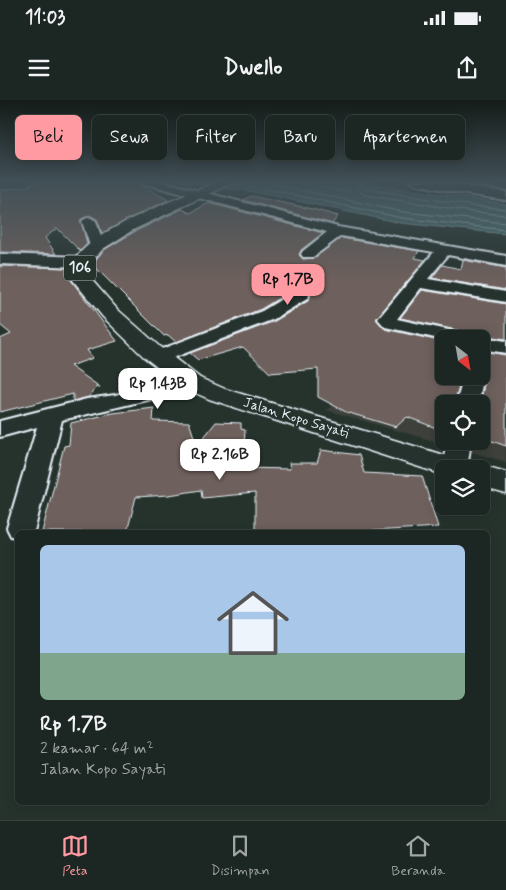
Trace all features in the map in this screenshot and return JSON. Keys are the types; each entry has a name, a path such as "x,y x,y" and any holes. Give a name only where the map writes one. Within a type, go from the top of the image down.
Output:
{"main road":[{"name":"106","path":"82,262 97,246 128,228 158,215"},
{"name":"Jalan Kopo Sayati","path":"82,262 80,274 85,285 110,312 164,362 192,384 217,394 435,461"},
{"path":"490,479 506,483"}],"street":[{"path":"247,222 264,215"},
{"path":"274,215 338,231 443,251 506,260"},
{"path":"89,221 97,246"},
{"path":"308,254 338,231"},
{"path":"435,332 388,321 387,319 443,251"},
{"path":"0,259 82,262"},
{"path":"417,282 506,297"},
{"path":"87,406 164,362 268,315 301,295"},
{"path":"490,344 506,347"},
{"path":"0,429 87,406 115,402 192,384"},
{"path":"21,528 52,416"}],"shaded area":[{"path":"490,369 506,373 506,462 464,450 490,450 490,395 472,395 476,385 490,385"},
{"path":"388,379 444,395 435,395 435,441 326,410"}],"water":[{"path":"362,215 506,215 506,234 401,223"}],"building":[{"path":"0,215 139,215 102,233 97,219 90,215 81,219 87,244 80,251 57,228 45,238 56,254 0,252"},
{"path":"170,215 253,215 323,233 301,250 299,255 303,259 314,258 341,238 419,251 415,258 425,260 376,319 385,329 435,340 435,385 459,385 457,395 435,395 435,428 407,417 396,427 346,412 318,397 318,369 270,373 243,347 198,360 190,353 275,321 308,301 311,294 307,289 294,289 261,309 176,342 168,335 164,336 92,264 104,250 134,232"},
{"path":"297,215 338,216 332,224"},
{"path":"463,260 506,268 506,290 432,278 442,265 461,269"},
{"path":"0,266 66,268 71,280 117,341 87,350 93,358 70,366 100,387 96,388 89,397 73,401 73,394 0,412 0,339 11,334 0,325"},
{"path":"422,290 506,304 506,339 490,336 490,330 457,330 400,318"},
{"path":"490,352 506,355 506,446 490,440 490,395 482,395 484,385 490,385"},
{"path":"154,408 153,421 189,422 197,446 216,422 241,423 241,429 245,430 243,468 290,469 289,463 317,463 321,450 359,455 364,473 422,476 438,527 388,530 255,530 255,493 202,498 201,490 169,495 136,497 128,530 43,530 64,446 69,445 71,423 113,413"}]}
